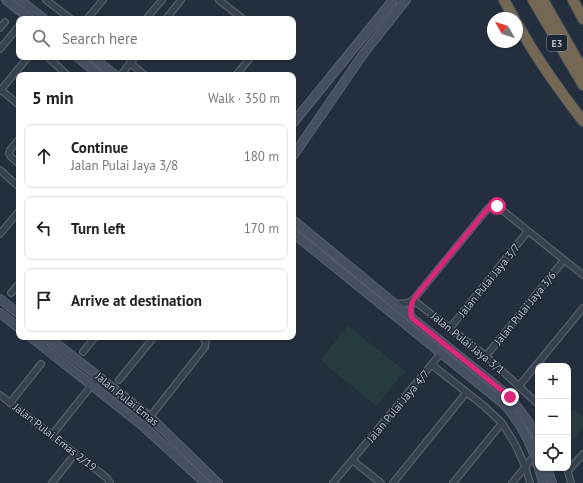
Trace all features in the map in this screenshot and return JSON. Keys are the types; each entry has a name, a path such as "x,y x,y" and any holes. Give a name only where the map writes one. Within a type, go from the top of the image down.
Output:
{"highway":[{"path":"504,0 511,12"},
{"name":"E3","path":"533,0 583,85"},
{"name":"E3","path":"543,0 583,70"},
{"path":"574,0 583,19"},
{"path":"523,34 551,79 583,121"}],"main road":[{"path":"6,0 25,16"},
{"path":"20,0 40,16"},
{"path":"296,119 393,0"},
{"path":"296,152 364,53 406,0"},
{"path":"81,60 95,72"},
{"path":"96,60 112,72"},
{"path":"296,222 510,397 535,431 536,435"},
{"path":"296,235 504,404 527,436 535,452"},
{"path":"0,299 16,312"},
{"path":"0,313 16,326"},
{"name":"Jalan Pulai Emas","path":"35,340 144,426 205,483"},
{"name":"Jalan Pulai Emas","path":"52,340 150,417 218,483"},
{"path":"539,471 543,483"},
{"path":"548,471 552,483"}],"street":[{"path":"46,0 66,16"},
{"path":"90,16 103,0"},
{"path":"149,16 162,0"},
{"path":"168,16 181,0"},
{"path":"219,0 239,16"},
{"path":"0,28 5,22"},
{"path":"0,49 16,30"},
{"path":"16,102 0,90 25,60"},
{"path":"51,60 64,72"},
{"path":"123,72 132,60"},
{"path":"238,72 248,60"},
{"path":"130,63 141,72"},
{"path":"16,143 9,153 16,161"},
{"path":"0,170 16,184"},
{"path":"412,318 410,310 413,300 489,207 494,205 583,275"},
{"path":"0,234 16,215"},
{"name":"Jalan Pulai Jaya 3/7","path":"450,328 528,232"},
{"name":"Jalan Pulai Jaya 3/6","path":"486,356 564,260"},
{"path":"11,293 16,287"},
{"path":"395,304 407,303 413,300"},
{"name":"Jalan Pulai Jaya 3/1","path":"413,300 486,356 535,401"},
{"path":"519,386 583,308"},
{"path":"83,352 93,340"},
{"path":"120,380 152,340"},
{"path":"150,417 205,347 206,342 204,340"},
{"name":"Jalan Pulai Jaya 4/7","path":"333,483 432,365 440,353"},
{"path":"10,403 41,364"},
{"path":"432,365 484,406 502,423 515,444 525,466 530,483"},
{"path":"52,435 98,376"},
{"path":"393,483 466,393"},
{"name":"Jalan Pulai Emas 2/19","path":"0,395 110,482"},
{"path":"453,483 502,423"},
{"path":"52,483 75,454"},
{"path":"571,466 583,454"},
{"path":"512,483 535,455"},
{"path":"353,459 381,483"},
{"path":"568,471 571,483"}],"green space":[{"path":"348,326 405,371 376,406 320,360"},
{"path":"574,409 583,416 583,427 572,441 571,440 571,412"}],"route":[{"path":"497,206 494,205 489,207 416,296 413,300 410,313 412,318 510,397"}]}
